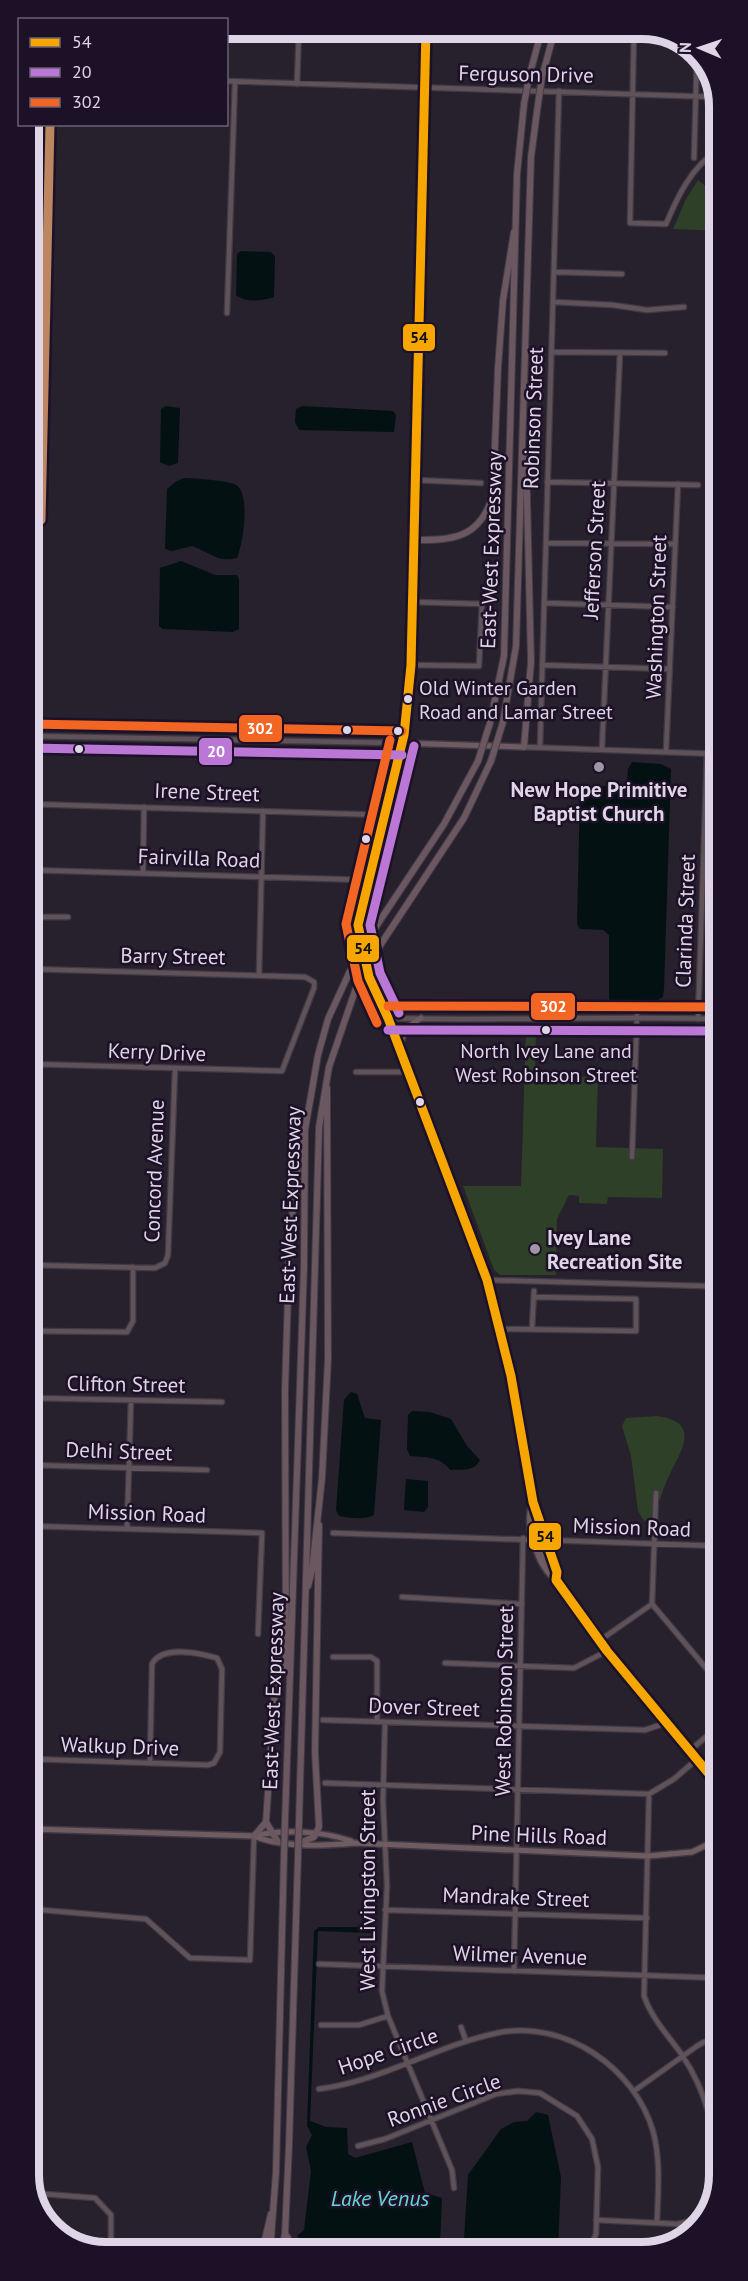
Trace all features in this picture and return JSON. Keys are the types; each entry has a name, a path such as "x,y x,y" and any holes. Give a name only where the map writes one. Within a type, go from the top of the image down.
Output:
{"highway":[{"name":"East-West Expressway","path":"271,2242 274,2208 289,1682 303,1302 305,1130 318,1055 328,1019 350,971 379,922 444,824 478,761 490,723 504,656 517,267 515,228 524,104 539,39"},
{"name":"East-West Expressway","path":"283,2242 307,1589 319,1138 326,1083 336,1041 356,988 381,944 464,818 490,761 503,722 516,646 531,157 542,77 552,39"},
{"path":"413,540 459,537 474,528 488,511 493,495 503,300 515,228"},
{"path":"524,747 531,662 526,530 525,344"},
{"path":"307,1589 312,1571 318,1515 328,1348 328,1098 326,1083"},
{"path":"289,1682 284,1612 285,1390 291,1232 301,1140 305,1130"},
{"path":"300,1843 317,1834 315,1743 321,1544 318,1515"},
{"path":"278,1842 266,1822 279,1629 284,1612"},
{"path":"254,1836 266,1822"},
{"path":"265,2242 274,2208"},
{"path":"285,2234 288,2242"}],"main road":[{"path":"426,39 411,665 402,743 361,904 360,940 369,977 399,1046 487,1280 501,1329 532,1504 529,1519 547,1574 556,1580 599,1641 709,1775"},
{"path":"402,743 524,747"},
{"path":"368,880 368,928 388,1018"},
{"path":"399,1046 406,1028 421,1018"},
{"path":"532,1504 539,1512 545,1540 556,1572 556,1580"},
{"path":"534,1540 540,1545 551,1569 556,1572"},
{"name":"Pine Hills Road","path":"39,1829 254,1836 278,1842 355,1843 648,1856 693,1852 709,1844"},
{"name":"Pine Hills Road","path":"254,1836 270,1832 334,1835 355,1843"}],"street":[{"path":"297,84 298,39"},
{"path":"634,39 630,223 666,224 680,194 696,170 709,158"},
{"path":"694,158 696,78"},
{"name":"Ferguson Drive","path":"228,81 708,97"},
{"path":"227,313 234,82"},
{"name":"Robinson Street","path":"540,747 559,91"},
{"path":"555,272 622,274"},
{"path":"554,302 647,309 684,307"},
{"path":"552,352 665,353"},
{"name":"Jefferson Street","path":"602,748 620,353"},
{"path":"415,480 481,483"},
{"path":"548,482 699,485"},
{"name":"Washington Street","path":"666,751 678,484"},
{"path":"546,543 675,544"},
{"path":"411,665 479,666 482,604 412,602"},
{"path":"544,603 673,608"},
{"path":"542,665 670,669"},
{"path":"39,736 402,743"},
{"path":"524,747 707,753"},
{"name":"Clarinda Street","path":"698,1018 707,753"},
{"name":"Irene Street","path":"39,804 384,815"},
{"path":"143,873 144,807"},
{"path":"259,975 263,811"},
{"name":"Fairvilla Road","path":"39,870 368,880"},
{"path":"39,917 68,917"},
{"name":"Barry Street","path":"39,969 305,977 314,982 315,988 282,1071"},
{"path":"632,1158 636,1016"},
{"path":"388,1018 510,1020 636,1016 709,1019"},
{"name":"Kerry Drive","path":"39,1064 175,1070 282,1071"},
{"name":"Concord Avenue","path":"39,1331 118,1334 127,1332 133,1321 133,1267 155,1268 165,1263 168,1255 175,1070"},
{"path":"356,1072 409,1072"},
{"path":"39,1265 133,1267"},
{"path":"487,1280 709,1285"},
{"path":"501,1329 636,1331 636,1299 534,1294 532,1329"},
{"name":"Clifton Street","path":"39,1398 222,1402"},
{"path":"127,1529 131,1401"},
{"name":"Delhi Street","path":"39,1465 207,1470"},
{"path":"656,1493 652,1604 709,1668"},
{"name":"Mission Road","path":"39,1526 262,1533 258,1634"},
{"path":"333,1533 534,1540"},
{"name":"West Robinson Street","path":"514,1971 523,1538"},
{"name":"Mission Road","path":"545,1540 709,1546"},
{"path":"402,1597 522,1604"},
{"path":"599,1641 652,1604"},
{"path":"445,1663 574,1668 607,1651"},
{"name":"Walkup Drive","path":"39,1759 208,1765 214,1763 220,1752 222,1669 217,1658 207,1655 166,1653 155,1658 152,1664 150,1763"},
{"path":"333,1657 376,1659 379,1667 377,1722"},
{"name":"Dover Street","path":"323,1720 645,1730 666,1723"},
{"name":"West Livingston Street","path":"385,1722 383,1784 385,1910 382,1991 388,2016 432,2120 453,2177 454,2188"},
{"path":"689,1751 709,1734"},
{"path":"325,1783 649,1794 674,1779 696,1760"},
{"path":"649,1794 644,1996 649,2010 682,2055 701,2088 709,2110"},
{"path":"39,1910 146,1919 190,1958 250,1960 254,1836"},
{"name":"Mandrake Street","path":"385,1910 647,1918"},
{"name":"Wilmer Avenue","path":"319,1964 709,1978"},
{"path":"321,2025 359,2025 388,2016"},
{"name":"Hope Circle","path":"461,2027 466,2041"},
{"name":"Hope Circle","path":"319,2089 366,2081 466,2041 511,2032 534,2031 560,2038 600,2057 634,2091 653,2131 657,2154 657,2222"},
{"path":"634,2091 682,2055 704,2042 709,2042"},
{"name":"Ronnie Circle","path":"358,2146 385,2139 496,2094 518,2091 540,2093 577,2116 592,2139 598,2167 596,2234 593,2242"},
{"path":"445,2180 453,2177"},
{"path":"42,2194 91,2196 100,2202 111,2215 111,2242"},
{"path":"596,2220 678,2224 690,2221"}],"green space":[{"path":"698,180 709,189 709,231 673,229 686,199"},
{"path":"536,1029 535,1075 598,1077 596,1147 663,1149 662,1198 608,1197 607,1204 579,1203 579,1196 569,1195 557,1219 556,1275 500,1275 494,1270 463,1186 521,1186 526,1030"},
{"path":"657,1416 671,1419 679,1424 684,1430 684,1438 683,1446 653,1518 644,1521 638,1511 631,1456 622,1426 626,1418"}],"water":[{"path":"241,251 271,252 275,256 274,297 254,300 240,298 236,295 237,254"},
{"path":"166,406 180,408 178,463 169,466 160,462 161,409"},
{"path":"302,406 393,411 396,415 394,432 299,430 295,422 296,409"},
{"path":"184,478 227,482 236,485 241,490 244,520 237,558 219,558 192,546 172,551 165,549 167,489"},
{"path":"181,561 215,575 237,575 239,579 239,629 233,632 163,629 159,626 160,568"},
{"path":"632,762 661,764 671,769 664,989 663,997 658,1000 611,1001 609,998 609,935 603,930 580,929 577,924 580,792 586,786 623,786 627,783 628,769"},
{"path":"351,1392 357,1394 365,1418 381,1420 374,1515 362,1518 339,1516 336,1510 344,1400"},
{"path":"412,1411 430,1412 451,1419 467,1446 480,1460 477,1464 467,1469 450,1470 437,1460 410,1456 407,1449 408,1415"},
{"path":"406,1479 428,1481 428,1507 424,1512 404,1510"},
{"name":"Lake Venus","path":"319,1927 372,1927 371,1933 318,1931 310,2121 326,2127 347,2128 348,2154 355,2158 412,2142 425,2193 442,2198 440,2242 352,2240 351,2242 341,2242 337,2239 309,2238 309,2242 303,2242 297,2236 304,2230 311,2171 306,2147 312,2135 307,2126 314,1931"},
{"path":"536,2112 548,2115 561,2177 558,2242 466,2242 468,2175 501,2129 514,2122 527,2121"}],"transit line":[{"name":"54","path":"426,39 411,665 404,735 358,925 369,977 388,1018 487,1280 511,1376 533,1502 557,1572 556,1580 607,1651 709,1774"},
{"path":"41,520 50,126"},
{"name":"302","path":"39,724 402,731"},
{"name":"302","path":"377,1023 358,981 346,924 390,740"},
{"name":"20","path":"399,1013 380,973 370,925 414,746"},
{"name":"20","path":"39,748 402,755"},
{"name":"302","path":"388,1006 709,1007"},
{"name":"20","path":"388,1030 709,1031"}],"place":[{"name":"Old Winter Garden Road and Lamar Street","path":"408,699"},
{"name":"New Hope Primitive Baptist Church","path":"599,767"},
{"name":"North Ivey Lane and West Robinson Street","path":"546,1030"},
{"name":"Ivey Lane Recreation Site","path":"535,1249"}]}
